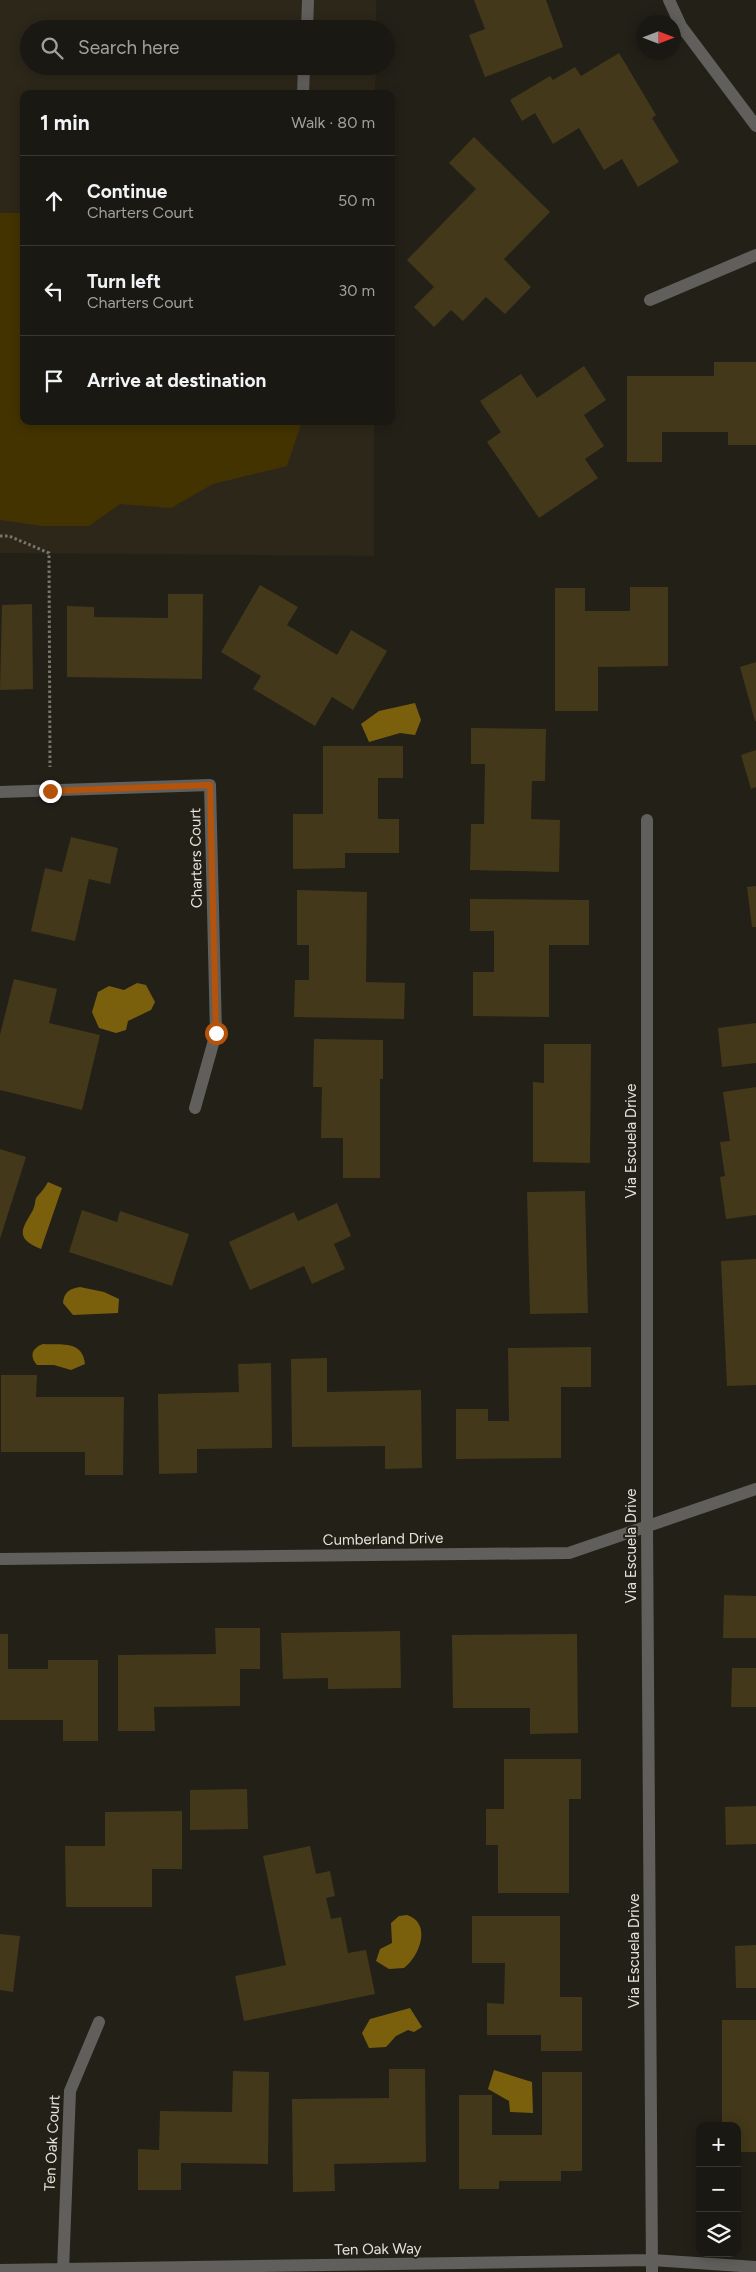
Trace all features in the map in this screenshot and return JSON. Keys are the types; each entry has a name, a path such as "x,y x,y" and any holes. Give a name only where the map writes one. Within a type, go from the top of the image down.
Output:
{"street":[{"path":"307,20 308,0"},
{"path":"669,0 681,26 756,126"},
{"path":"303,90 304,75"},
{"path":"650,300 756,255"},
{"name":"Charters Court","path":"0,792 210,785 216,1033 195,1108"},
{"name":"Via Escuela Drive","path":"647,820 647,1527 652,2266"},
{"name":"Cumberland Drive","path":"0,1559 569,1553 756,1489"},
{"name":"Ten Oak Court","path":"64,2270 70,2091 99,2022"},
{"name":"Ten Oak Way","path":"0,2270 756,2267"}],"path":[{"path":"0,536 9,536 49,553 50,791"}],"shaded area":[{"path":"0,0 376,0 376,20 20,20 20,75 376,75 375,90 20,90 20,425 374,425 374,556 0,553"},
{"path":"0,213 20,213 20,425 301,425 287,466 213,484 171,508 120,504 89,526 42,526 0,520"},
{"path":"415,703 421,720 415,735 400,733 369,742 361,724 379,711"},
{"path":"137,983 146,985 155,1002 151,1010 128,1021 126,1030 116,1033 99,1028 92,1012 98,992 109,986 124,990"},
{"path":"48,1182 62,1188 41,1249 27,1241 23,1232 34,1208 36,1198"},
{"path":"80,1287 104,1292 119,1299 118,1313 73,1315 63,1303 64,1299 68,1292"},
{"path":"43,1344 64,1344 76,1347 83,1356 85,1364 71,1370 54,1365 37,1365 32,1355 36,1348"},
{"path":"407,1915 415,1919 419,1925 421,1940 419,1948 410,1963 404,1968 389,1969 376,1961 380,1949 392,1943 391,1923 399,1916"},
{"path":"410,2008 422,2027 414,2032 408,2030 396,2036 386,2047 369,2048 362,2033 370,2019"},
{"path":"494,2070 532,2082 533,2113 510,2112 509,2101 488,2089"}],"building":[{"path":"474,0 546,0 563,47 485,77 469,35 485,29"},
{"path":"619,53 656,115 652,118 679,162 638,187 622,159 604,170 579,128 553,144 535,113 522,121 510,100 550,76 553,80 575,67 581,76"},
{"path":"474,137 550,212 504,259 531,287 505,314 486,297 463,321 451,310 434,327 414,307 434,287 407,260 476,189 449,163"},
{"path":"714,362 756,362 756,445 728,445 728,432 662,432 662,462 627,462 627,376 714,376"},
{"path":"584,366 606,400 584,415 604,446 585,459 598,478 539,518 487,442 501,432 480,401 521,374 537,398"},
{"path":"260,585 298,607 287,625 337,655 351,630 387,651 353,710 332,697 315,726 253,689 261,676 221,652"},
{"path":"630,587 668,587 668,666 598,667 598,711 555,711 555,588 585,588 585,611 630,611"},
{"path":"168,594 203,594 202,679 67,677 67,606 94,607 94,617 168,618"},
{"path":"32,604 33,689 0,690 2,605"},
{"path":"756,662 756,721 755,721 740,667"},
{"path":"471,728 546,729 545,781 532,781 531,819 560,820 559,872 470,870 471,824 484,824 485,764 471,764"},
{"path":"323,746 403,746 403,778 378,778 378,819 399,819 399,853 345,853 345,868 293,869 293,814 323,814"},
{"path":"756,750 756,787 751,789 741,755"},
{"path":"71,837 118,848 110,884 89,879 75,941 31,931 45,868 62,872"},
{"path":"756,886 756,927 752,927 747,887"},
{"path":"297,890 367,892 366,982 405,983 404,1019 294,1017 295,980 309,980 309,945 297,945"},
{"path":"470,899 589,900 589,945 549,945 549,1017 473,1016 473,972 494,972 494,931 470,931"},
{"path":"14,979 57,989 49,1023 100,1035 82,1110 0,1090 0,1035"},
{"path":"756,1023 756,1063 722,1067 718,1028"},
{"path":"314,1039 383,1040 383,1079 380,1079 380,1178 343,1178 343,1138 321,1138 322,1087 313,1087"},
{"path":"544,1044 591,1044 590,1163 533,1162 533,1082 544,1083"},
{"path":"756,1087 756,1215 726,1219 720,1177 725,1176 720,1142 730,1141 723,1092"},
{"path":"0,1149 26,1157 0,1239"},
{"path":"585,1191 588,1313 530,1314 527,1192"},
{"path":"337,1203 351,1236 334,1244 345,1269 312,1284 304,1266 250,1290 229,1242 294,1212 298,1221"},
{"path":"82,1210 117,1222 120,1211 189,1234 172,1286 69,1252"},
{"path":"756,1259 756,1385 727,1386 721,1261"},
{"path":"591,1347 591,1387 561,1387 561,1458 456,1459 456,1409 488,1409 488,1421 509,1421 508,1348"},
{"path":"327,1358 327,1392 421,1390 422,1468 385,1469 385,1446 292,1447 291,1359"},
{"path":"271,1363 272,1448 197,1449 197,1473 159,1474 158,1394 239,1392 238,1364"},
{"path":"1,1375 37,1375 36,1397 124,1397 123,1475 85,1475 85,1452 1,1452"},
{"path":"724,1595 756,1596 756,1638 723,1638"},
{"path":"215,1628 260,1628 260,1669 240,1669 240,1706 154,1707 155,1731 118,1731 118,1655 216,1654"},
{"path":"400,1631 401,1688 328,1689 328,1678 283,1679 281,1633"},
{"path":"0,1634 8,1634 8,1669 48,1669 48,1660 98,1660 98,1741 63,1741 63,1720 0,1720"},
{"path":"577,1634 578,1733 530,1734 530,1708 453,1708 452,1635"},
{"path":"732,1668 756,1668 756,1707 731,1707"},
{"path":"504,1759 581,1759 581,1799 569,1799 569,1893 498,1893 498,1845 486,1845 486,1809 504,1809"},
{"path":"247,1789 248,1829 190,1830 190,1790"},
{"path":"756,1806 756,1844 726,1845 725,1807"},
{"path":"182,1811 182,1869 152,1869 152,1907 66,1907 65,1846 105,1846 105,1812"},
{"path":"310,1846 316,1874 330,1871 335,1896 326,1898 331,1919 341,1917 348,1953 366,1950 375,1994 244,2021 235,1976 286,1965 263,1856"},
{"path":"472,1916 560,1916 560,1997 582,1997 582,2051 541,2051 541,2035 487,2035 487,2003 504,2004 505,1963 472,1963"},
{"path":"0,1934 20,1936 13,1992 0,1990"},
{"path":"756,1945 756,1988 736,1988 735,1946"},
{"path":"722,2020 756,2020 756,2152 741,2152 741,2122 722,2122"},
{"path":"389,2069 425,2069 426,2162 334,2164 335,2191 293,2192 292,2099 389,2098"},
{"path":"233,2071 269,2072 268,2164 181,2163 181,2190 138,2190 138,2149 159,2150 160,2111 232,2112"},
{"path":"542,2072 582,2072 582,2171 561,2171 561,2181 499,2181 499,2189 459,2189 459,2095 492,2095 492,2135 542,2135"}],"route":[{"path":"50,791 210,785 216,1033"}]}
